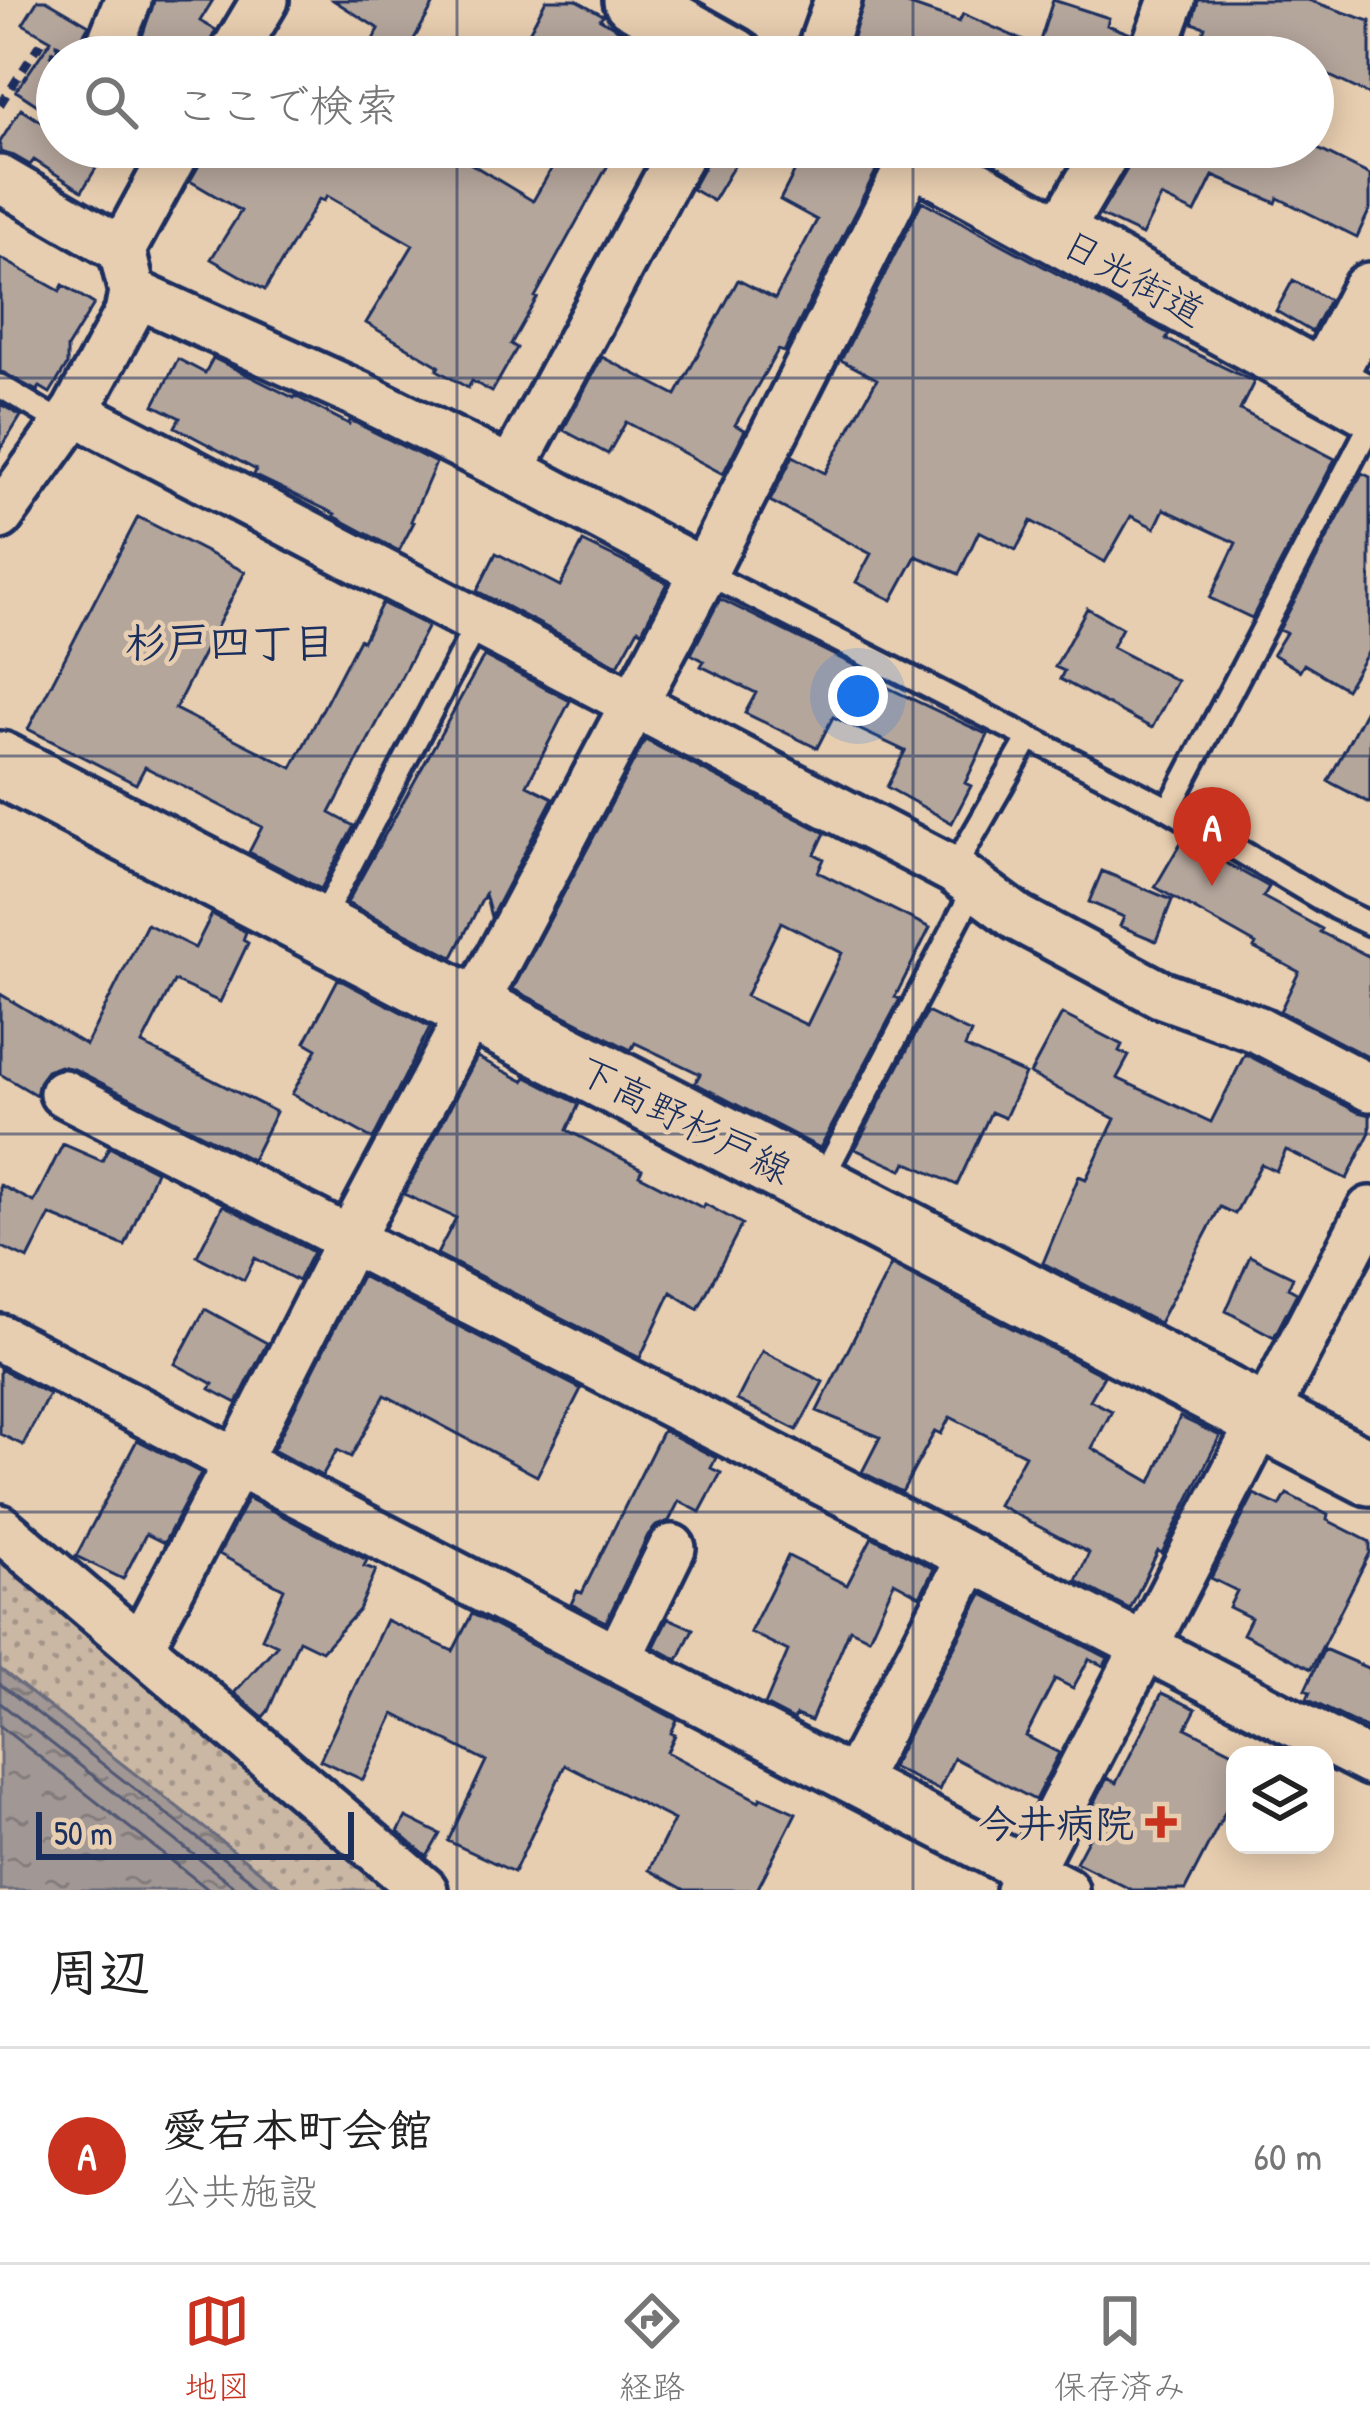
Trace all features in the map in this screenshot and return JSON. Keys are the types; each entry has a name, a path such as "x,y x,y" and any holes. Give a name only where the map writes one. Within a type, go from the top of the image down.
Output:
{"main road":[{"name":"下高野杉戸線","path":"0,764 1370,1473"}],"street":[{"path":"114,36 128,0"},
{"path":"244,36 265,0"},
{"path":"825,36 838,0"},
{"path":"1159,36 1172,0"},
{"path":"663,8 703,36"},
{"path":"0,516 70,417 128,313 130,230 166,168"},
{"path":"511,470 673,168"},
{"path":"140,1647 704,572 898,168"},
{"name":"日光街道","path":"936,168 1347,394"},
{"path":"1058,234 1096,168"},
{"path":"0,179 127,271 704,572"},
{"path":"1347,394 1370,292"},
{"path":"70,417 96,423 965,878 1018,918 1160,994 1259,1030 1370,1088"},
{"path":"64,1093 1370,1762"},
{"path":"0,1338 854,1780 1038,1884 1145,1647 1370,1210"},
{"path":"0,1528 424,1890"},
{"path":"618,1658 671,1548"},
{"path":"854,1780 971,1557"}],"lane":[{"path":"0,386 70,417"},
{"path":"1169,809 1370,425"},
{"path":"704,572 1169,809 1370,924"},
{"path":"317,928 477,622"},
{"path":"818,1187 1029,738"}],"path":[{"path":"0,105 36,49"}],"shaded area":[{"path":"0,1558 390,1890 284,1890 0,1669"}],"water":[{"path":"0,1669 284,1890 0,1890"}],"building":[{"path":"38,0 46,0 89,25 83,36 44,36 23,24"},
{"path":"154,0 213,0 200,21 216,30 213,36 142,36"},
{"path":"333,0 436,0 416,36 375,36 379,29"},
{"path":"546,0 576,0 630,36 527,36"},
{"path":"864,0 896,0 959,22 963,14 1013,36 853,36"},
{"path":"1053,0 1109,18 1107,25 1131,34 1042,36"},
{"path":"1198,0 1308,0 1370,21 1370,95 1334,78 1334,36 1213,36 1192,23"},
{"path":"36,62 36,104 16,91"},
{"path":"21,109 36,119 36,161 30,165 0,152 0,142"},
{"path":"1334,157 1370,175 1370,209 1357,237 1278,198 1276,203 1213,176 1195,213 1161,197 1142,235 1100,215 1128,168 1334,168"},
{"path":"46,168 96,168 82,191"},
{"path":"197,168 478,168 533,201 552,168 606,168 511,344 517,348 492,392 472,381 468,388 366,323 413,245 327,196 324,201 319,199 265,290 211,259 241,211 190,181"},
{"path":"704,168 733,168 713,201 692,189"},
{"path":"796,168 876,171 784,352 778,350 735,425 745,430 723,474 626,422 608,454 563,430 602,357 676,395 738,280 775,299 817,220 780,200"},
{"path":"922,201 1169,334 1166,339 1254,382 1240,410 1335,459 1252,618 1210,598 1236,543 1164,509 1155,528 1131,516 1105,562 1031,521 1016,550 979,531 959,574 916,556 892,600 856,582 871,554 770,501 793,456 825,473 877,379 841,360"},
{"path":"0,258 94,304 67,348 67,365 50,393 0,371"},
{"path":"1293,280 1329,300 1312,332 1276,311"},
{"path":"213,358 436,463 399,551 254,475 256,470 175,427 180,418 154,405 178,359 205,373"},
{"path":"0,404 21,416 0,450"},
{"path":"1362,473 1370,477 1370,649 1346,689 1304,664 1300,671 1273,654 1286,633 1279,630"},
{"path":"138,517 245,572 175,709 292,768 382,603 428,626 330,813 354,826 321,889 249,852 262,827 145,767 136,784 28,729"},
{"path":"583,542 667,583 618,665 477,591 496,553 560,586"},
{"path":"720,599 858,667 855,672 988,735 952,823 887,787 905,751 833,717 817,748 745,713 756,693 701,666 704,661 691,654"},
{"path":"1087,608 1122,628 1112,647 1177,681 1152,728 1060,679 1064,671 1055,667"},
{"path":"484,656 570,701 527,785 553,798 491,917 485,894 453,957 347,903"},
{"path":"1370,702 1370,803 1328,781"},
{"path":"645,740 825,833 815,854 824,859 818,872 930,928 895,997 900,999 820,1148 695,1083 700,1074 635,1043 631,1050 513,989","holes":["781,922 842,953 807,1025 746,996"]},
{"path":"1183,839 1269,887 1263,897 1370,957 1370,1058 1280,1011 1299,972 1155,887"},
{"path":"1102,871 1172,900 1156,941 1120,926 1124,917 1089,902"},
{"path":"212,914 246,932 243,940 248,943 220,1002 174,981 142,1044 276,1112 252,1160 74,1069 60,1066 47,1071 36,1095 0,1074 0,994 86,1045 147,924 195,948"},
{"path":"338,979 430,1027 373,1139 292,1094 317,1049 305,1042"},
{"path":"927,1012 971,1033 965,1047 1025,1074 1005,1118 991,1112 957,1185 906,1162 902,1170 855,1149"},
{"path":"1062,1014 1122,1045 1119,1051 1129,1056 1117,1078 1211,1122 1245,1054 1370,1115 1370,1132 1347,1179 1286,1150 1276,1171 1261,1164 1235,1214 1220,1207 1159,1323 1043,1263 1079,1176 1086,1179 1115,1119 1030,1074"},
{"path":"477,1057 579,1104 567,1130 642,1169 639,1175 742,1224 698,1309 671,1292 640,1358 437,1254 456,1218 404,1194"},
{"path":"63,1144 102,1161 109,1147 156,1171 125,1246 50,1215 28,1259 0,1246 0,1185 34,1202"},
{"path":"223,1205 313,1252 298,1281 255,1258 244,1280 197,1256"},
{"path":"1250,1256 1293,1277 1288,1288 1297,1293 1274,1337 1226,1311"},
{"path":"891,1265 1104,1376 1090,1400 1112,1411 1092,1448 1151,1482 1180,1417 1220,1436 1130,1609 1076,1581 1089,1553 998,1505 1025,1455 950,1417 941,1434 935,1431 902,1492 862,1472 880,1437 817,1411"},
{"path":"361,1276 581,1389 537,1476 385,1395 351,1457 337,1450 322,1476 273,1450"},
{"path":"205,1309 267,1343 237,1403 175,1364"},
{"path":"762,1351 823,1382 797,1430 737,1400"},
{"path":"0,1369 49,1394 23,1445 0,1434"},
{"path":"663,1430 716,1458 711,1468 721,1473 700,1512 679,1501 669,1521 648,1535 606,1622 571,1604 577,1591 582,1593"},
{"path":"137,1440 201,1473 164,1543 146,1534 123,1579 76,1556"},
{"path":"1254,1494 1280,1506 1287,1494 1370,1542 1370,1553 1311,1669 1243,1634 1251,1618 1229,1607 1237,1591 1211,1578"},
{"path":"248,1498 367,1560 364,1566 376,1570 359,1610 322,1651 299,1640 263,1717 234,1693 277,1645 262,1638 284,1589 219,1554"},
{"path":"872,1537 934,1569 920,1596 894,1582 869,1638 850,1629 811,1721 796,1715 794,1720 765,1705 788,1651 750,1632 788,1556 847,1585"},
{"path":"982,1594 1108,1658 1104,1666 1089,1659 1073,1688 1055,1679 1026,1736 1059,1753 1035,1800 954,1758 939,1790 891,1767"},
{"path":"472,1614 677,1720 667,1752 759,1801 761,1797 796,1813 757,1890 685,1890 649,1870 674,1820 565,1765 514,1872 448,1841 486,1761 394,1714 363,1780 320,1760 386,1620 453,1651"},
{"path":"668,1618 693,1629 678,1660 654,1647"},
{"path":"1324,1649 1370,1669 1370,1730 1307,1699 1310,1692 1305,1690"},
{"path":"1162,1693 1196,1709 1186,1728 1226,1748 1226,1810 1185,1890 1132,1890 1076,1862 1093,1830 1083,1825 1107,1778 1116,1783"},
{"path":"406,1817 440,1834 427,1857 398,1832"}],"place":[{"name":"愛宕本町会館","path":"1212,886"},
{"name":"今井病院","path":"1161,1822"}],"district":[{"name":"杉戸四丁目","path":"230,641"}]}
